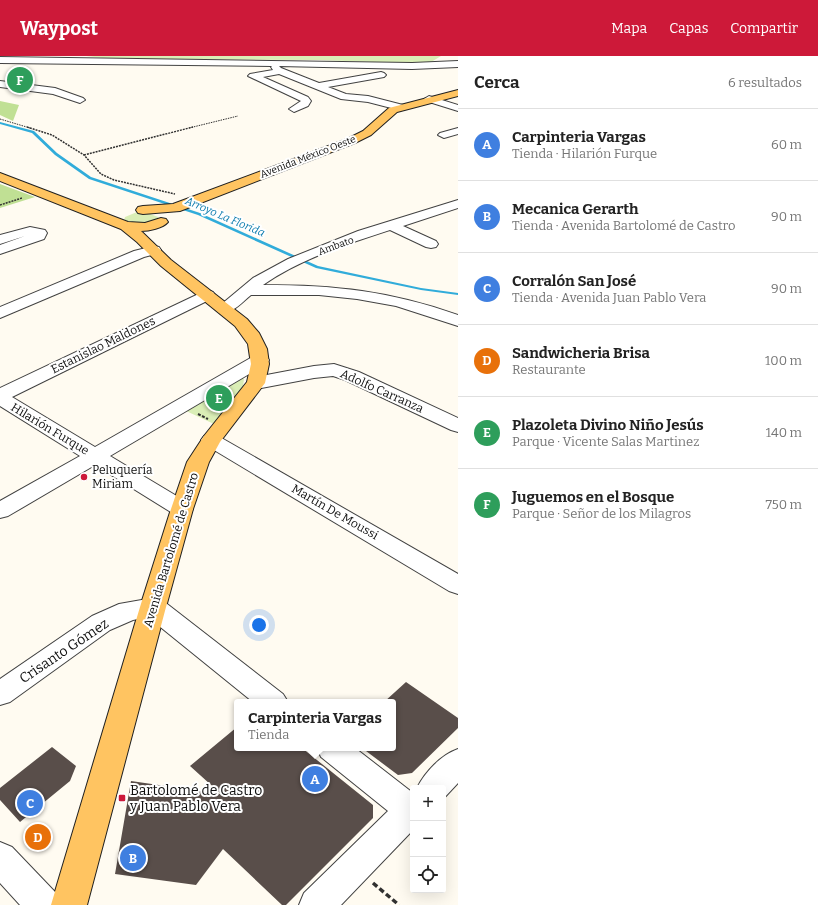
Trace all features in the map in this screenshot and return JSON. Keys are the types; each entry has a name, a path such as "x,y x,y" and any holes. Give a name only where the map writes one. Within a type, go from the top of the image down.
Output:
{"main road":[{"name":"Avenida México Oeste","path":"129,214 187,204 351,141 367,133 389,112 399,107 458,93"},
{"path":"0,177 72,204 129,214 158,213 162,216 162,221 155,238 154,250"},
{"name":"Avenida México Oeste","path":"162,221 187,204"},
{"path":"129,214 142,227 162,221"},
{"path":"129,214 154,250 165,262 216,301 251,334 257,344 258,371"},
{"name":"Avenida Bartolomé de Castro","path":"69,905 153,607 182,509 198,462 258,371"}],"street":[{"path":"0,60 21,58 123,62 261,63 278,67 349,98 368,99 399,107"},
{"path":"294,109 304,104 306,101 305,99 253,76 278,67 412,66 458,64"},
{"path":"319,86 383,74"},
{"path":"0,84 55,91 80,100"},
{"path":"429,99 458,108"},
{"path":"444,135 458,132"},
{"name":"Ambato","path":"216,301 247,290 265,277 300,260 392,226 458,204"},
{"path":"392,226 431,244"},
{"path":"0,240 27,231 35,231 40,233 39,236 0,250"},
{"path":"0,313 138,254 154,250"},
{"path":"247,290 311,290 344,292 413,305 458,320"},
{"name":"Estanislao Maldones","path":"0,395 216,301"},
{"name":"Adolfo Carranza","path":"0,511 181,406 258,371 314,372 334,370 352,376 458,426"},
{"name":"Hilarión Furque","path":"0,398 182,509"},
{"name":"Martín De Moussi","path":"217,433 458,585"},
{"path":"153,607 269,699"},
{"name":"Crisanto Gómez","path":"0,694 101,623 128,611 153,607"},
{"path":"337,751 410,796"},
{"path":"436,785 458,762"},
{"path":"317,905 410,811"},
{"path":"0,858 44,905"}],"path":[{"path":"84,155 238,116"},
{"path":"0,119 52,135 84,155 101,174 114,180 140,187 187,204"},
{"path":"181,406 217,433"},
{"path":"355,867 399,905"}],"green space":[{"path":"86,56 441,56 428,64 319,60 111,59"},
{"path":"0,101 19,105 13,121 0,115"},
{"path":"0,184 35,197 0,208"},
{"path":"137,212 148,213 158,217 159,219 157,221 137,225 124,221 125,217"},
{"path":"241,377 244,379 243,386 214,424 184,410"}],"building":[{"path":"406,682 458,718 458,728 412,773 398,775 366,751 396,751 396,699 387,699"},
{"path":"234,729 234,751 306,751 373,805 373,818 286,905 282,905 223,849 196,885 115,874 131,781 221,794 190,766"},
{"path":"52,747 76,766 70,781 20,822 0,800 0,788"}],"waterway":[{"name":"Arroyo La Florida","path":"0,123 33,132 56,154 90,178 199,214 317,267 421,289 458,294"}],"place":[{"name":"Juguemos en el Bosque","path":"20,80"},
{"name":"Plazoleta Divino Niño Jesús","path":"219,398"},
{"name":"Peluquería Miriam","path":"84,477"},
{"name":"Carpinteria Vargas","path":"315,779"},
{"name":"Bartolomé de Castro y Juan Pablo Vera","path":"122,798"},
{"name":"Corralón San José","path":"30,803"},
{"name":"Sandwicheria Brisa","path":"38,837"},
{"name":"Mecanica Gerarth","path":"133,858"}]}
